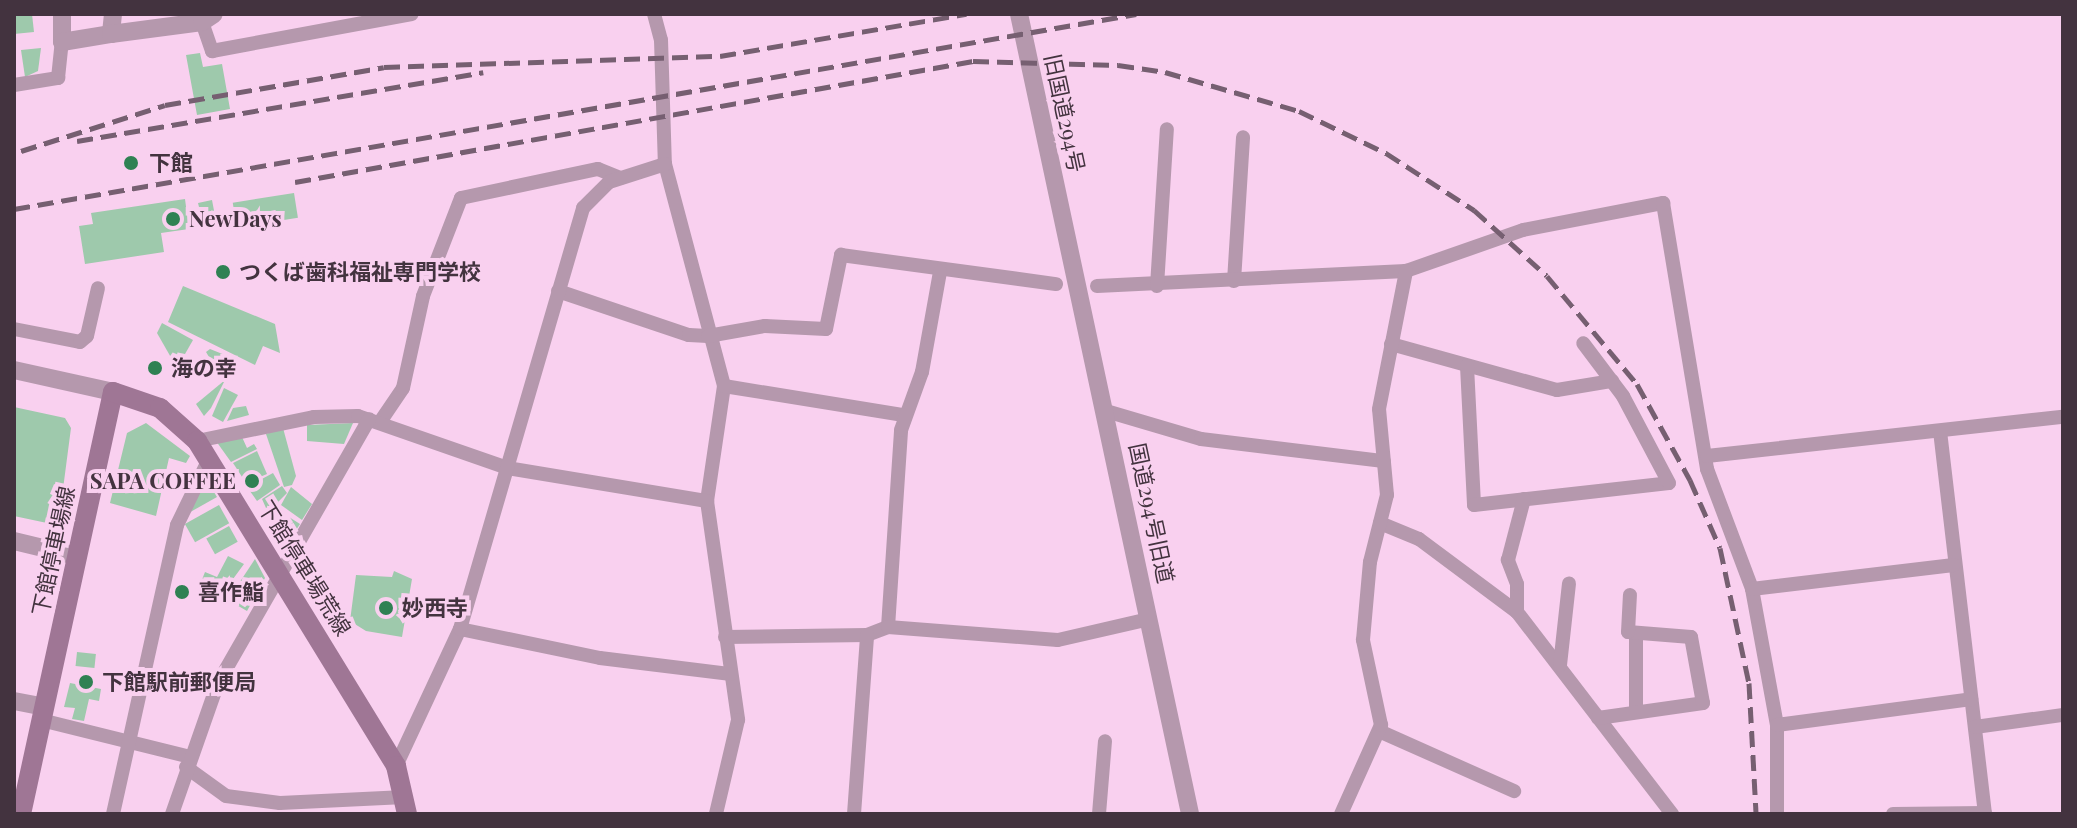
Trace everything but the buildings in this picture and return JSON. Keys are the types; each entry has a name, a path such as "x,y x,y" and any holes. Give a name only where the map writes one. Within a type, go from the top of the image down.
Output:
{"main road":[{"name":"下館停車場荒線","path":"113,392 160,408 203,450 281,572 396,766 406,806"},
{"name":"下館停車場線","path":"21,814 113,392"}],"street":[{"path":"14,85 58,78 62,14"},
{"path":"111,34 113,14"},
{"path":"62,42 111,34 139,22 208,18 212,51 409,14"},
{"path":"654,14 661,40 665,164 708,336 724,386 707,501 738,720 716,814"},
{"name":"旧国道294号","path":"1019,14 1064,222"},
{"path":"1157,286 1167,129"},
{"path":"1234,281 1243,137"},
{"path":"396,766 460,629 583,208 596,191 620,178 665,164"},
{"path":"172,814 218,683 281,572 374,420 403,388 423,296 461,198 598,169 620,178"},
{"path":"1097,286 1157,286 1406,271 1523,230 1663,203 1707,469 1752,589 1777,725 1777,814"},
{"name":"国道294号旧道","path":"1064,222 1190,814"},
{"path":"558,291 689,335 708,336 765,326 826,329 841,255 940,272 1056,284"},
{"path":"1341,814 1379,731 1363,640 1370,562 1387,495 1379,409 1406,271"},
{"path":"888,627 904,415 922,372 940,272"},
{"path":"14,329 80,342 87,336 98,288"},
{"path":"1467,366 1474,505 1669,483 1612,381 1583,343"},
{"path":"1391,344 1557,390 1612,381"},
{"path":"14,370 113,392"},
{"path":"724,386 904,415"},
{"path":"1106,411 1201,439 1384,461"},
{"path":"113,814 126,740 177,525 203,450 314,417 374,420 448,452 507,468 707,501"},
{"path":"1707,456 2063,417"},
{"path":"1893,814 1985,814 1940,431"},
{"path":"1517,612 1517,584 1508,560 1524,499"},
{"path":"1380,523 1419,539 1517,612 1672,814"},
{"path":"14,541 76,556"},
{"path":"1752,589 1954,565"},
{"path":"1560,665 1569,583"},
{"path":"1598,718 1703,703 1691,637 1628,632 1630,595"},
{"path":"725,637 867,635 888,627 1058,640 1149,619"},
{"path":"460,629 600,658 731,674"},
{"path":"1636,633 1636,711"},
{"path":"854,814 867,635"},
{"path":"1777,725 1971,699"},
{"path":"14,701 43,714 188,762 226,796 280,808 406,806"},
{"path":"1975,727 2063,715"},
{"path":"1379,731 1514,791"},
{"path":"1099,814 1105,741"}],"railway":[{"path":"21,151 165,105 384,67 720,56 966,14"},
{"path":"14,209 1136,14"},
{"path":"295,182 973,61 1118,65 1165,72 1299,111 1386,153 1474,210 1547,276 1637,384 1690,480 1720,548 1749,683 1756,814"},
{"path":"77,141 483,72"}],"place":[{"name":"下館","path":"131,163"},
{"name":"NewDays","path":"173,219"},
{"name":"つくば歯科福祉専門学校","path":"223,272"},
{"name":"海の幸","path":"155,368"},
{"name":"SAPA COFFEE","path":"252,481"},
{"name":"喜作鮨","path":"182,592"},
{"name":"妙西寺","path":"386,608"},
{"name":"下館駅前郵便局","path":"86,682"}]}
